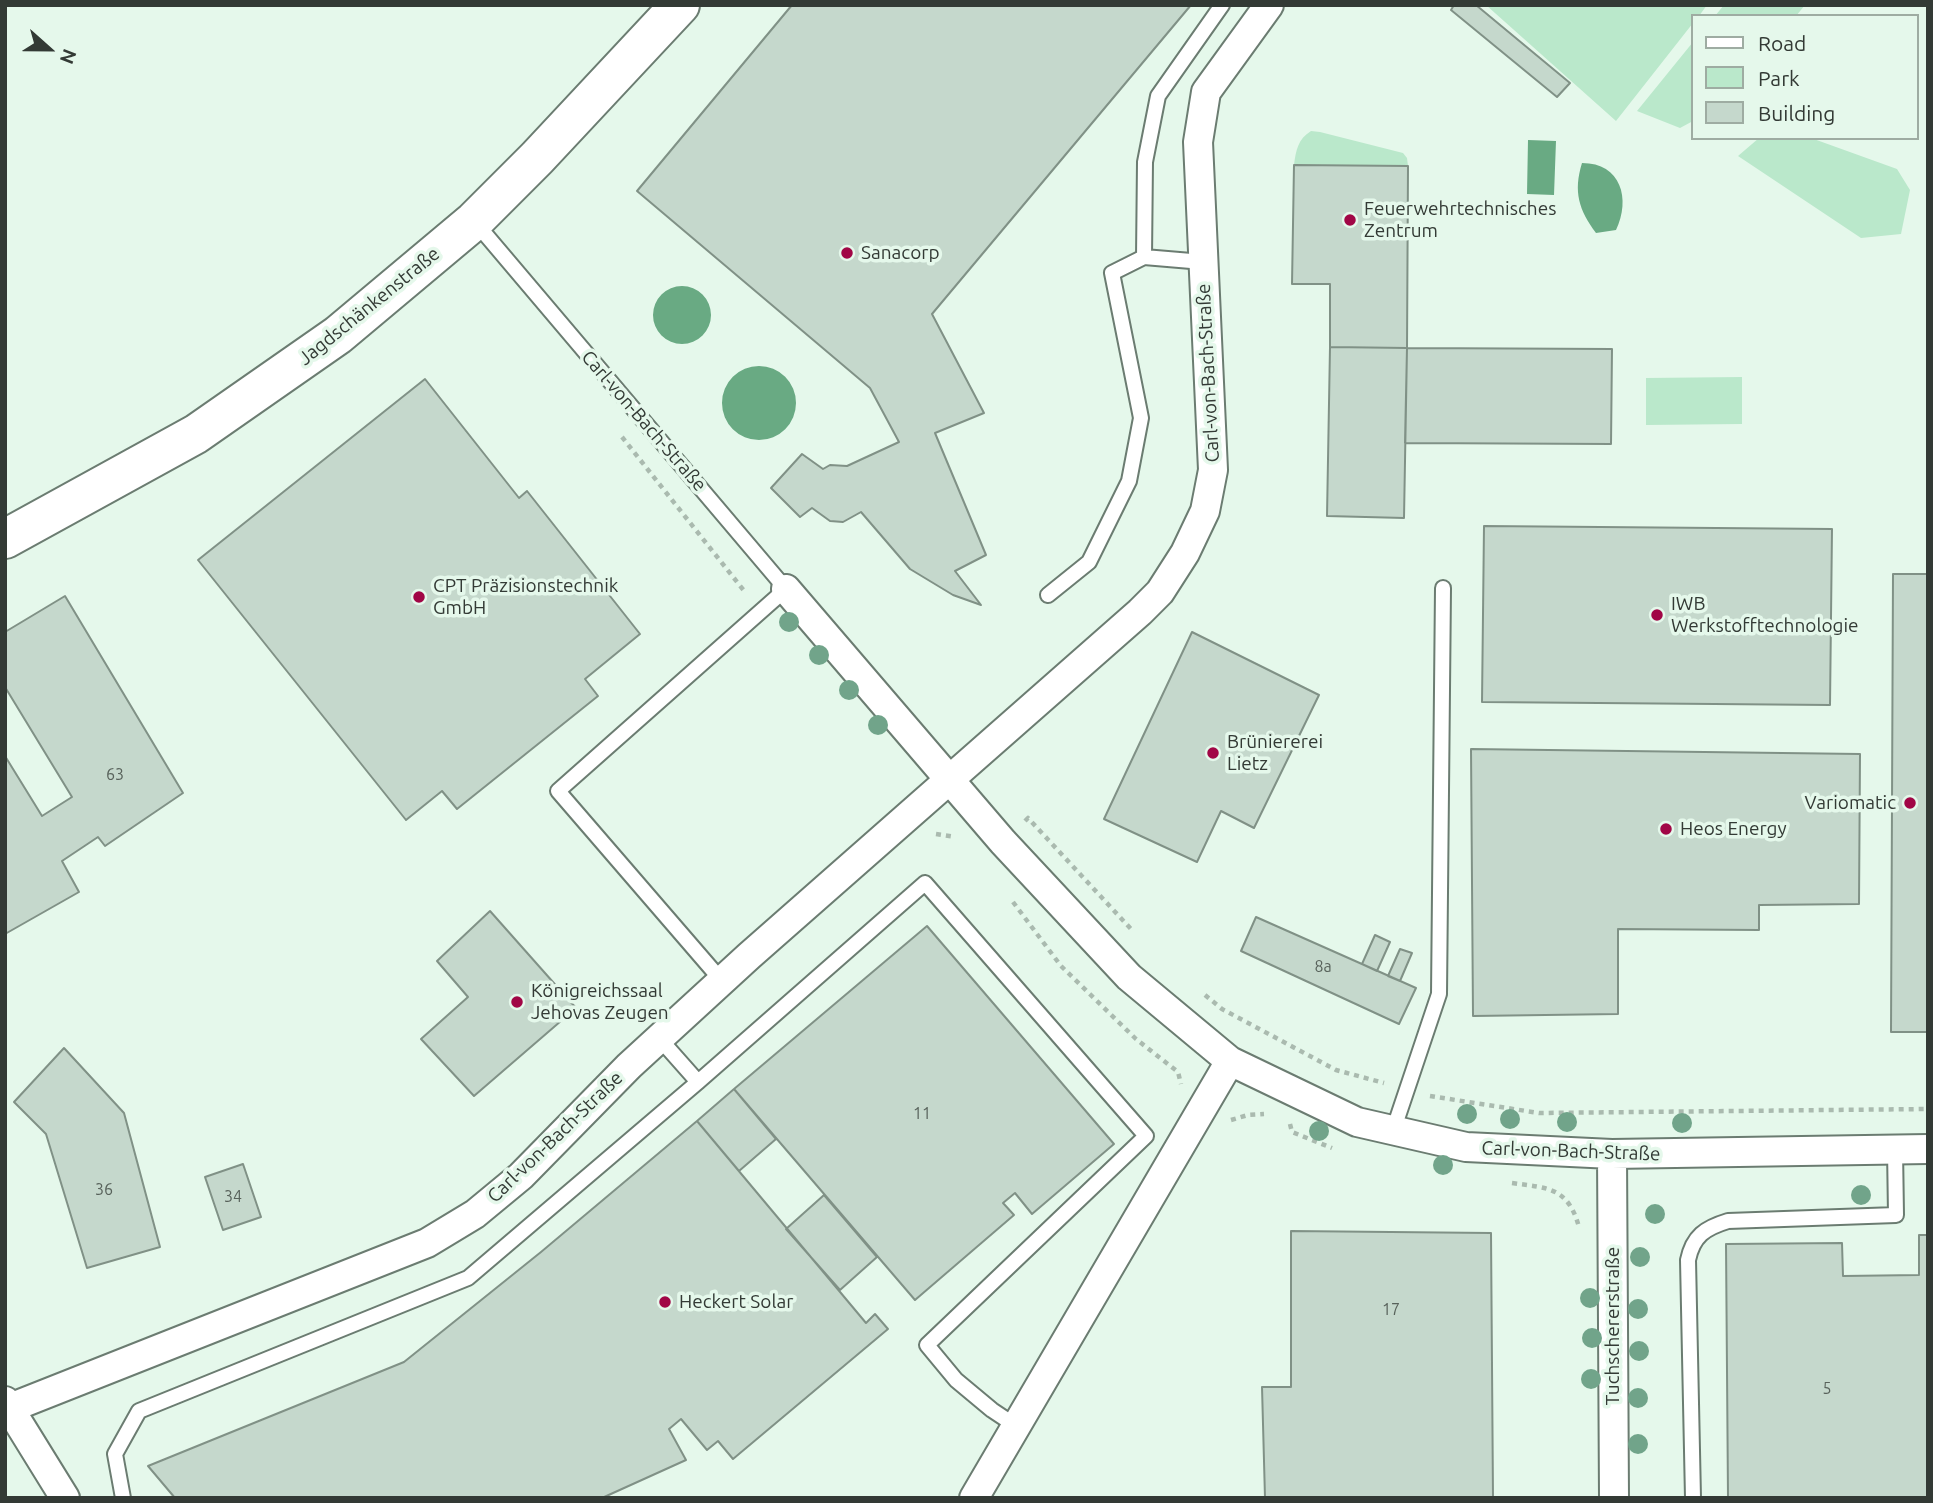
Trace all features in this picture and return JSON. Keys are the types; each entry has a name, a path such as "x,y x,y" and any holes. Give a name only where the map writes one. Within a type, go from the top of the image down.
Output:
{"main road":[{"name":"Jagdschänkenstraße","path":"5,539 196,434 338,335 474,221 537,158 680,5"}],"street":[{"name":"Carl-von-Bach-Straße","path":"8,1404 427,1243 475,1214 521,1176 610,1083 659,1038 1160,592 1185,553 1205,511 1213,470 1198,142 1206,92 1269,5"},
{"name":"Carl-von-Bach-Straße","path":"786,589 950,781 1129,976 1230,1061 1357,1122 1466,1147 1612,1154 1928,1149"},
{"path":"974,1498 1230,1061"},
{"name":"Tuchschererstraße","path":"1612,1154 1614,1498"},
{"path":"8,1404 65,1498"}],"lane":[{"path":"1144,257 1145,162 1158,96 1222,5"},
{"name":"Carl-von-Bach-Straße","path":"474,221 786,589"},
{"path":"1048,595 1089,562 1129,481 1140,418 1112,273 1144,257 1203,262"},
{"path":"1393,1130 1438,994 1443,588"},
{"path":"722,981 558,791 786,589"},
{"path":"123,1498 115,1454 139,1411 468,1278 698,1082 925,883 1146,1136 927,1345 956,1380 1016,1426"},
{"path":"659,1038 698,1082"},
{"path":"1693,1498 1688,1260 1690,1247 1710,1226 1728,1221 1896,1215 1895,1149"}],"green space":[{"path":"1486,5 1707,5 1700,14 1692,14 1692,24 1616,121"},
{"path":"1724,5 1805,5 1798,14 1717,14"},
{"path":"1692,43 1692,122 1680,128 1637,111"},
{"path":"1311,131 1403,153 1408,166 1294,165 1298,145"},
{"path":"1757,140 1817,140 1897,169 1910,190 1901,234 1861,238 1738,156"},
{"path":"1742,377 1742,424 1646,425 1646,378"}],"shaded area":[{"path":"1528,140 1556,141 1554,195 1527,194"},
{"path":"1582,163 1606,169 1619,185 1622,206 1616,230 1596,233 1585,216 1578,192"},
{"path":"676,286 688,286 703,294 711,309 711,321 703,336 688,344 676,344 661,336 653,321 653,309 661,294"},
{"path":"759,366 773,369 785,377 793,389 796,403 793,417 785,429 773,437 759,440 745,437 733,429 725,417 722,403 725,389 733,377 745,369"}],"building":[{"name":"Sanacorp","path":"792,5 1191,5 932,314 984,413 935,433 986,555 955,571 981,605 953,595 910,569 861,512 843,522 830,521 812,508 800,517 771,488 802,454 823,469 830,465 847,466 899,442 870,388 637,191"},
{"path":"1454,5 1476,5 1570,83 1557,97 1451,10"},
{"name":"Feuerwehrtechnisches Zentrum","path":"1294,165 1408,166 1407,348 1330,347 1330,284 1292,284"},
{"path":"1330,347 1407,348 1404,518 1327,516"},
{"path":"1407,348 1612,349 1611,444 1405,443"},
{"name":"CPT Präzisionstechnik GmbH","path":"425,379 519,498 527,491 640,634 585,679 598,696 457,809 442,791 406,820 198,560"},
{"name":"IWB Werkstofftechnologie","path":"1484,526 1832,529 1830,705 1482,702"},
{"name":"Variomatic","path":"1893,574 1928,574 1928,1032 1891,1032"},
{"path":"65,596 183,793 105,846 98,837 62,861 79,892 5,934 5,756 42,816 72,797 5,687 5,632"},
{"name":"Brüniererei Lietz","path":"1192,632 1319,695 1254,828 1221,811 1197,862 1104,819"},
{"name":"Heos Energy","path":"1471,749 1860,754 1859,904 1759,905 1759,930 1618,929 1618,1014 1473,1016"},
{"name":"Königreichssaal Jehovas Zeugen","path":"490,911 576,1008 474,1096 421,1039 468,997 437,961"},
{"path":"1256,917 1416,988 1399,1024 1241,951"},
{"path":"927,926 1114,1144 1032,1214 1015,1193 1003,1203 1014,1215 915,1300 734,1089"},
{"path":"1375,935 1390,942 1377,971 1362,964"},
{"path":"1400,949 1412,953 1400,981 1388,976"},
{"path":"64,1048 124,1113 160,1247 87,1268 46,1134 14,1102"},
{"path":"734,1089 776,1139 739,1171 697,1121"},
{"name":"Heckert Solar","path":"697,1121 866,1323 875,1314 888,1329 733,1459 718,1441 707,1450 681,1419 669,1429 686,1460 602,1498 175,1498 148,1466 404,1362"},
{"path":"243,1164 261,1217 223,1230 205,1177"},
{"path":"824,1195 877,1257 840,1290 786,1229"},
{"path":"1291,1231 1491,1233 1493,1498 1265,1498 1262,1387 1291,1387"},
{"path":"1919,1235 1928,1235 1928,1498 1728,1498 1726,1244 1842,1243 1843,1276 1919,1275"}],"place":[{"name":"Feuerwehrtechnisches Zentrum","path":"1350,220"},
{"name":"Sanacorp","path":"847,253"},
{"name":"CPT Präzisionstechnik GmbH","path":"419,597"},
{"name":"IWB Werkstofftechnologie","path":"1657,615"},
{"name":"Brüniererei Lietz","path":"1213,753"},
{"name":"Variomatic","path":"1910,803"},
{"name":"Heos Energy","path":"1666,829"},
{"name":"Königreichssaal Jehovas Zeugen","path":"517,1002"},
{"name":"Heckert Solar","path":"665,1302"}]}
